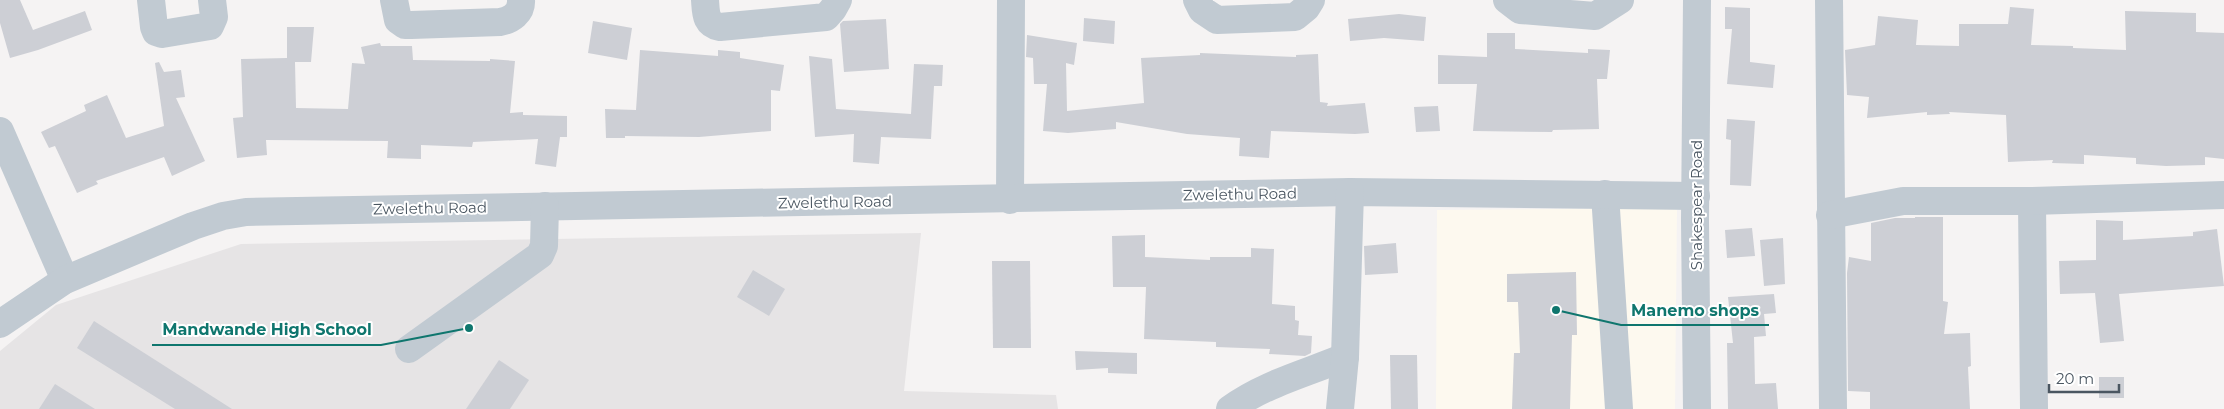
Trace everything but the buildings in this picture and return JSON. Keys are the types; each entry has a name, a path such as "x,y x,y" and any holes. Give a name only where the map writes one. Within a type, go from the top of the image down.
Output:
{"street":[{"path":"151,0 154,27 156,32 162,34 210,26 214,17 212,0"},
{"path":"394,0 398,20 405,25 411,25 510,20 517,14 521,6 521,0"},
{"path":"706,0 707,18 712,24 720,27 826,17 838,0"},
{"path":"1010,200 1011,0"},
{"path":"1197,0 1202,10 1217,20 1295,17 1306,8 1311,0"},
{"path":"1506,0 1520,10 1595,16 1620,0"},
{"name":"Shakespear Road","path":"1697,0 1697,409"},
{"path":"1829,0 1832,409"},
{"path":"0,131 65,280"},
{"path":"1340,409 1346,357 1350,192"},
{"name":"Zwelethu Road","path":"0,324 65,280 201,223 223,216 246,212 1010,200 1350,192 1696,196"},
{"path":"1605,194 1619,409"},
{"path":"1830,215 1903,201 2032,201 2224,195"},
{"path":"2032,201 2034,409"},
{"path":"409,349 540,255 544,246 545,206"},
{"path":"1230,409 1244,398 1268,387 1346,357"}],"shaded area":[{"path":"1677,208 1675,409 1436,409 1437,210"},
{"path":"921,233 904,391 1056,395 1058,409 0,409 0,351 56,305 241,244"}],"place":[{"name":"Manemo shops","path":"1556,310"},
{"name":"Mandwande High School","path":"469,328"}]}
